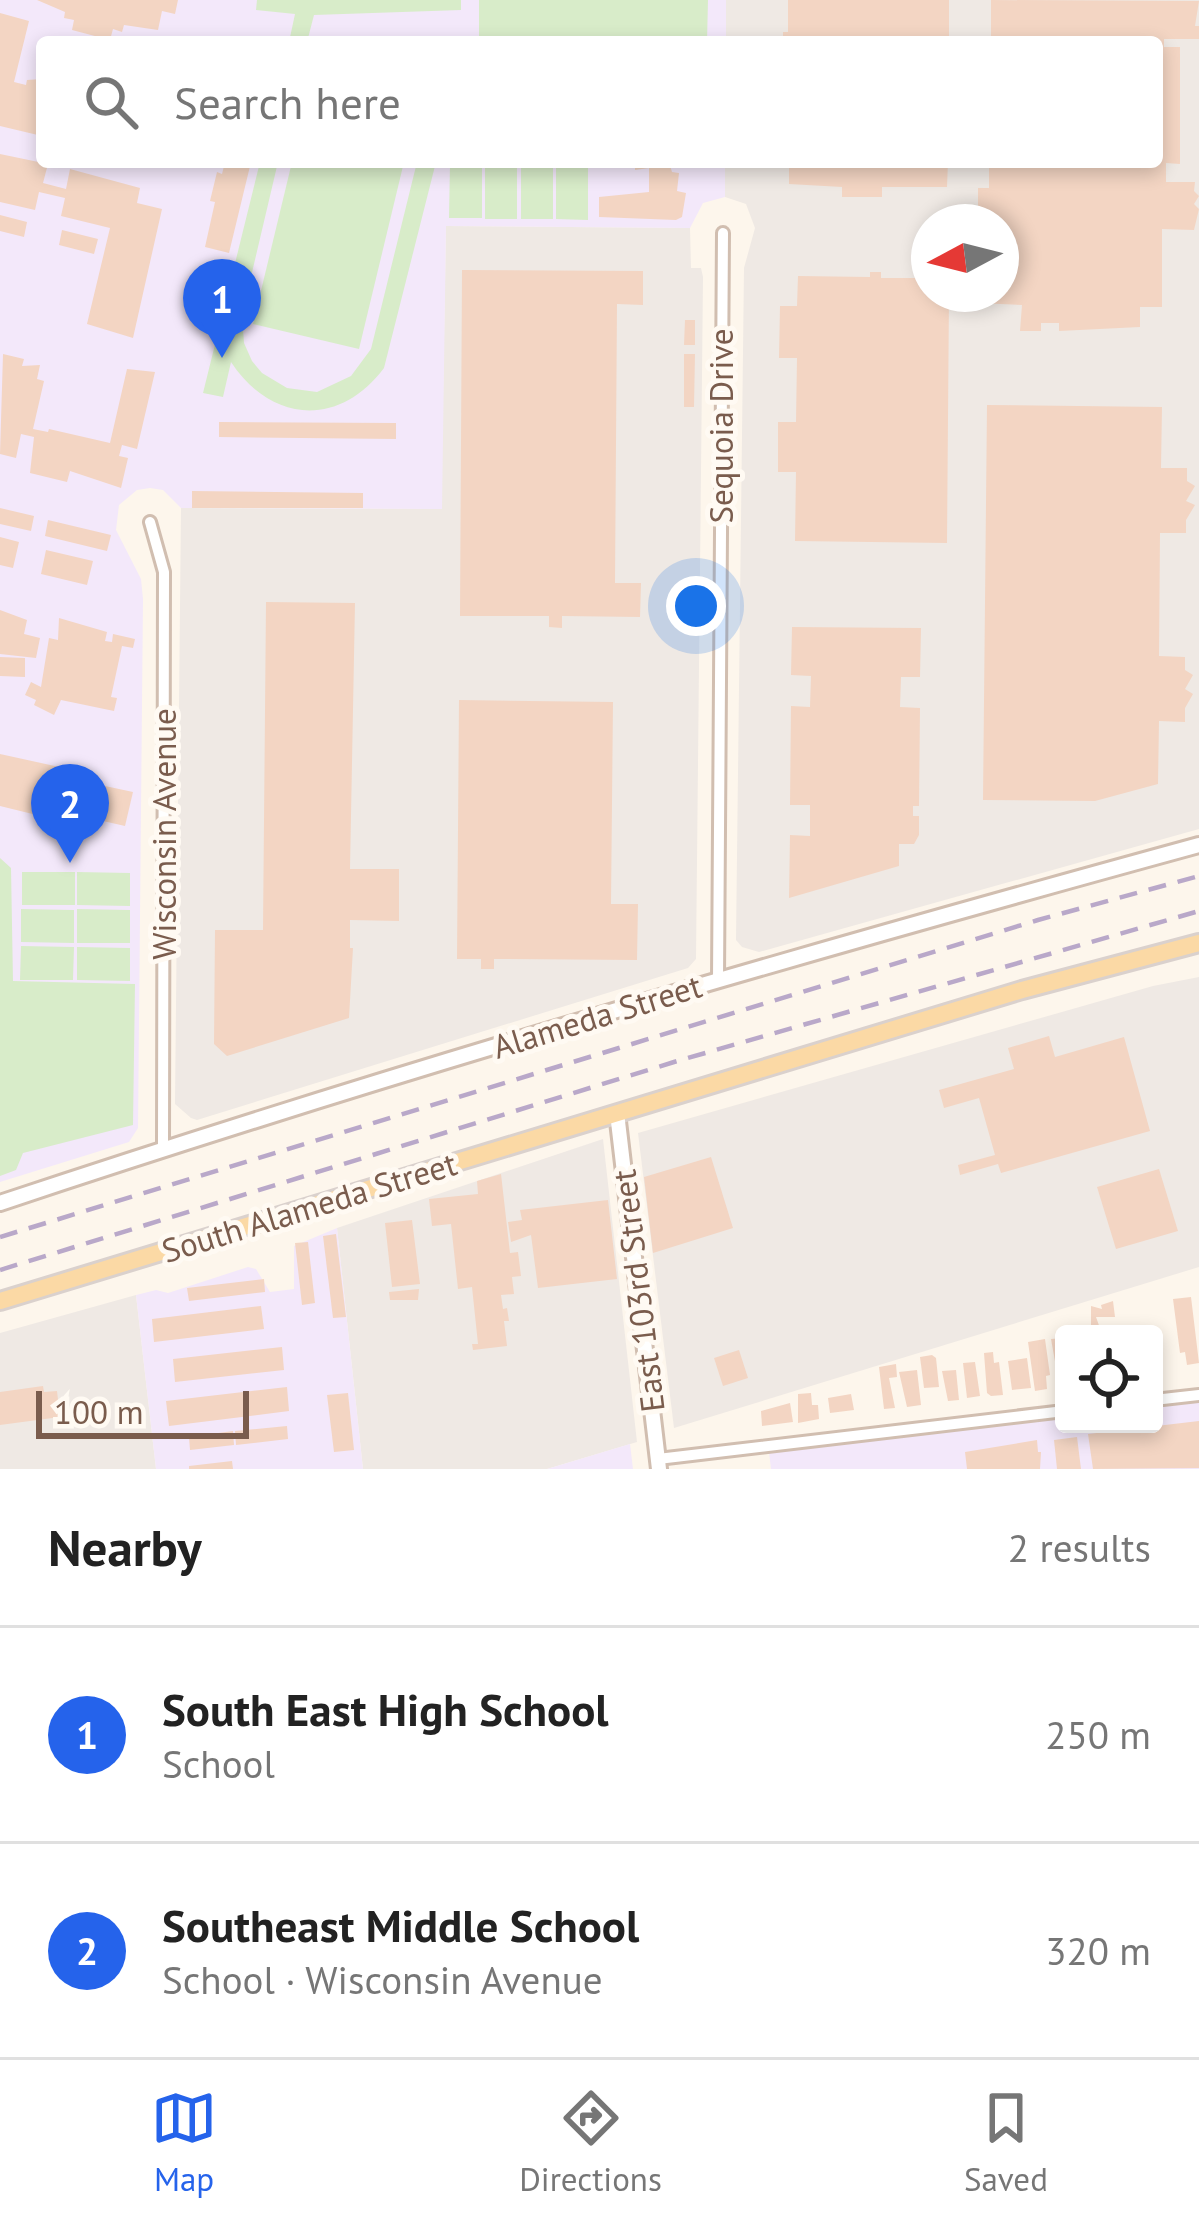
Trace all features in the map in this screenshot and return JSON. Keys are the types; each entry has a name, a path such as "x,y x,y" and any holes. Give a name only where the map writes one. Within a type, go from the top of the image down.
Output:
{"main road":[{"path":"617,1113 1199,943"},
{"name":"South Alameda Street","path":"0,1301 617,1113"}],"street":[{"name":"Sequoia Drive","path":"718,979 723,233"},
{"name":"Wisconsin Avenue","path":"150,523 164,572 163,1148"},
{"name":"Alameda Street","path":"0,1203 163,1148 718,979 1199,845"},
{"name":"East 103rd Street","path":"617,1113 658,1464"},
{"path":"1163,1399 1199,1395"},
{"path":"658,1464 1055,1412"}],"shaded area":[{"path":"0,0 726,0 726,36 36,36 36,168 725,168 725,197 703,203 690,228 446,226 442,509 181,508 163,490 150,488 137,490 119,505 116,530 141,579 143,599 138,1128 129,1142 0,1182"},
{"path":"726,0 1199,0 1199,829 759,952 736,940 744,268 755,228 746,204 725,197 725,168 1163,168 1163,36 726,36"},
{"path":"446,226 690,228 691,268 701,268 703,277 696,959 688,968 197,1120 175,1104 181,508 441,509"},
{"path":"1199,977 1199,1267 674,1428 638,1133 1153,986"},
{"path":"603,1139 637,1442 547,1469 363,1469 337,1228"},
{"path":"337,1228 363,1469 156,1469 136,1295 156,1290 168,1293 248,1267 256,1269 270,1292 294,1289 294,1246"},
{"path":"136,1295 156,1469 0,1469 0,1333"},
{"path":"1199,1401 1199,1469 771,1469 769,1452 1055,1418 1055,1433 1163,1433 1163,1406"},
{"path":"630,1444 633,1469 547,1469"}],"green space":[{"path":"257,0 461,0 461,10 314,15 309,36 290,36 295,14 256,10"},
{"path":"479,0 708,0 707,36 479,36"},
{"path":"259,168 277,168 242,315 244,343 262,373 287,388 317,392 351,376 371,349 416,168 434,168 384,368 366,387 326,409 285,407 247,382 231,362 223,397 203,393"},
{"path":"291,168 403,168 359,349 253,324"},
{"path":"450,168 482,168 482,218 449,218"},
{"path":"485,168 517,168 517,219 485,219"},
{"path":"521,168 553,168 553,219 521,219"},
{"path":"556,168 588,168 588,220 556,219"},
{"path":"0,858 11,868 13,981 135,984 133,1125 23,1153 16,1170 0,1176"},
{"path":"22,872 75,872 75,905 22,905"},
{"path":"77,872 130,873 130,906 77,905"},
{"path":"21,909 74,910 74,943 21,942"},
{"path":"77,909 130,910 130,943 77,943"},
{"path":"21,946 74,947 73,980 20,980"},
{"path":"77,947 130,948 130,981 77,980"}],"building":[{"path":"37,0 178,0 175,14 162,11 158,30 124,25 122,32 113,29 111,36 72,30 74,20 64,18 65,12"},
{"path":"788,0 949,0 949,36 783,36 788,32"},
{"path":"991,0 1199,1 1195,26 1199,26 1199,39 1164,39 1164,47 1180,47 1180,164 1166,163 1166,182 1195,182 1199,196 1194,204 1199,209 1194,230 1162,229 1162,307 1140,307 1140,327 1059,331 1059,323 1041,323 1041,331 1020,331 1019,204 978,204 978,188 989,188 989,168 1163,168 1163,36 991,36"},
{"path":"0,13 29,21 14,82 26,85 27,80 36,79 36,135 0,126"},
{"path":"0,154 47,168 43,183 66,189 70,169 140,188 137,203 162,209 133,338 87,324 110,228 61,216 65,198 39,192 35,210 0,202"},
{"path":"224,168 250,168 229,253 205,247 215,202 210,201 217,172 222,174"},
{"path":"649,168 679,173 677,191 686,193 682,217 599,217 599,197 649,192"},
{"path":"789,168 948,168 947,187 882,187 882,197 842,197 842,187 789,184"},
{"path":"0,215 27,222 24,237 0,231"},
{"path":"62,230 98,239 94,254 59,245"},
{"path":"462,270 643,271 643,305 617,304 615,583 641,583 640,617 562,616 562,628 549,627 549,616 460,616"},
{"path":"870,272 881,272 881,278 911,278 911,312 949,312 947,543 795,541 796,472 778,472 778,422 796,422 797,358 779,358 780,306 797,306 798,276 870,277"},
{"path":"685,320 695,320 695,345 684,345"},
{"path":"3,354 24,359 22,366 40,365 37,379 44,381 33,429 110,443 127,369 155,372 137,449 122,445 119,456 128,458 121,488 70,471 67,482 30,473 34,437 21,434 16,458 0,454"},
{"path":"684,354 695,354 694,407 684,407"},
{"path":"987,405 1162,407 1161,468 1187,468 1187,481 1195,486 1186,501 1195,505 1186,520 1186,533 1160,533 1159,656 1185,657 1185,670 1193,675 1185,689 1193,694 1185,708 1185,722 1159,721 1158,784 1095,801 983,800"},
{"path":"219,422 396,423 396,439 219,437"},
{"path":"192,491 363,493 363,508 192,508"},
{"path":"0,508 34,516 31,531 0,524"},
{"path":"48,520 111,535 107,551 45,536"},
{"path":"0,537 19,542 13,568 0,565"},
{"path":"46,550 93,561 87,585 41,574"},
{"path":"266,602 355,603 350,869 399,869 399,921 350,920 349,1018 227,1056 214,1044 215,930 263,930"},
{"path":"0,610 27,620 24,634 40,638 36,658 0,654"},
{"path":"59,618 107,632 105,641 112,642 113,634 135,639 133,648 122,646 111,697 117,698 114,711 61,700 54,715 25,695 31,682 41,687 49,638 58,640"},
{"path":"792,627 921,628 920,677 901,677 900,707 920,708 919,806 913,806 913,816 919,816 919,835 914,844 899,844 899,866 789,898 790,835 810,836 810,805 790,805 791,706 810,707 811,676 791,675"},
{"path":"0,657 25,658 25,677 0,676"},
{"path":"459,700 613,702 611,904 638,904 637,960 494,959 494,969 481,969 481,959 457,959"},
{"path":"0,754 73,770 68,788 88,792 85,803 66,798 61,821 0,806"},
{"path":"105,786 133,792 125,826 103,821 98,813"},
{"path":"1049,1036 1055,1057 1124,1037 1150,1131 1001,1173 998,1164 960,1175 958,1165 995,1155 979,1098 944,1108 939,1090 1014,1069 1008,1048"},
{"path":"711,1157 733,1228 653,1253 644,1177"},
{"path":"1159,1169 1178,1231 1116,1249 1097,1187"},
{"path":"501,1174 510,1253 518,1252 521,1276 512,1277 514,1294 501,1295 509,1321 504,1321 507,1346 473,1350 472,1344 478,1344 472,1287 458,1289 451,1224 432,1226 429,1199 478,1194 477,1181"},
{"path":"608,1200 617,1279 538,1288 531,1235 511,1242 508,1222 522,1220 520,1210"},
{"path":"412,1220 420,1284 392,1287 385,1223"},
{"path":"336,1234 346,1317 333,1318 323,1236"},
{"path":"308,1242 315,1303 302,1305 295,1243"},
{"path":"264,1279 265,1292 189,1301 187,1288"},
{"path":"419,1289 418,1300 390,1300 389,1292"},
{"path":"1191,1297 1199,1363 1187,1365 1185,1352 1180,1353 1173,1299"},
{"path":"1113,1301 1115,1317 1096,1317 1099,1325 1091,1325 1091,1306 1102,1309 1101,1305"},
{"path":"261,1306 264,1329 154,1342 152,1319"},
{"path":"1045,1339 1050,1375 1046,1376 1047,1389 1035,1391 1028,1342"},
{"path":"282,1347 284,1370 175,1382 173,1359"},
{"path":"739,1350 748,1378 723,1386 714,1358"},
{"path":"993,1352 1003,1395 987,1393 984,1353"},
{"path":"932,1355 939,1387 924,1388 920,1357"},
{"path":"1027,1358 1031,1388 1012,1390 1008,1361"},
{"path":"975,1362 980,1396 967,1398 963,1363"},
{"path":"896,1364 897,1377 889,1378 895,1408 884,1409 879,1367"},
{"path":"917,1370 921,1405 907,1407 899,1372"},
{"path":"956,1370 959,1400 948,1401 942,1371"},
{"path":"43,1386 44,1392 57,1391 60,1417 0,1425 0,1392"},
{"path":"287,1387 289,1411 169,1426 166,1401"},
{"path":"348,1393 354,1450 334,1452 327,1395"},
{"path":"811,1393 819,1419 798,1423 798,1394"},
{"path":"851,1394 854,1410 830,1413 828,1398"},
{"path":"790,1403 793,1422 762,1426 761,1411"},
{"path":"1199,1421 1199,1468 1093,1469 1088,1434 1163,1433 1163,1425"},
{"path":"287,1426 288,1439 236,1445 235,1431"},
{"path":"233,1431 234,1445 190,1450 189,1437"},
{"path":"1077,1437 1081,1469 1057,1469 1054,1440"},
{"path":"1037,1440 1040,1469 967,1469 965,1452"},
{"path":"232,1461 233,1469 189,1469 189,1466"}],"railway":[{"path":"0,1237 1038,920 1199,876"},
{"path":"0,1270 674,1062 1199,911"}],"place":[{"name":"South East High School","path":"222,358"},
{"name":"Southeast Middle School","path":"70,863"}]}
